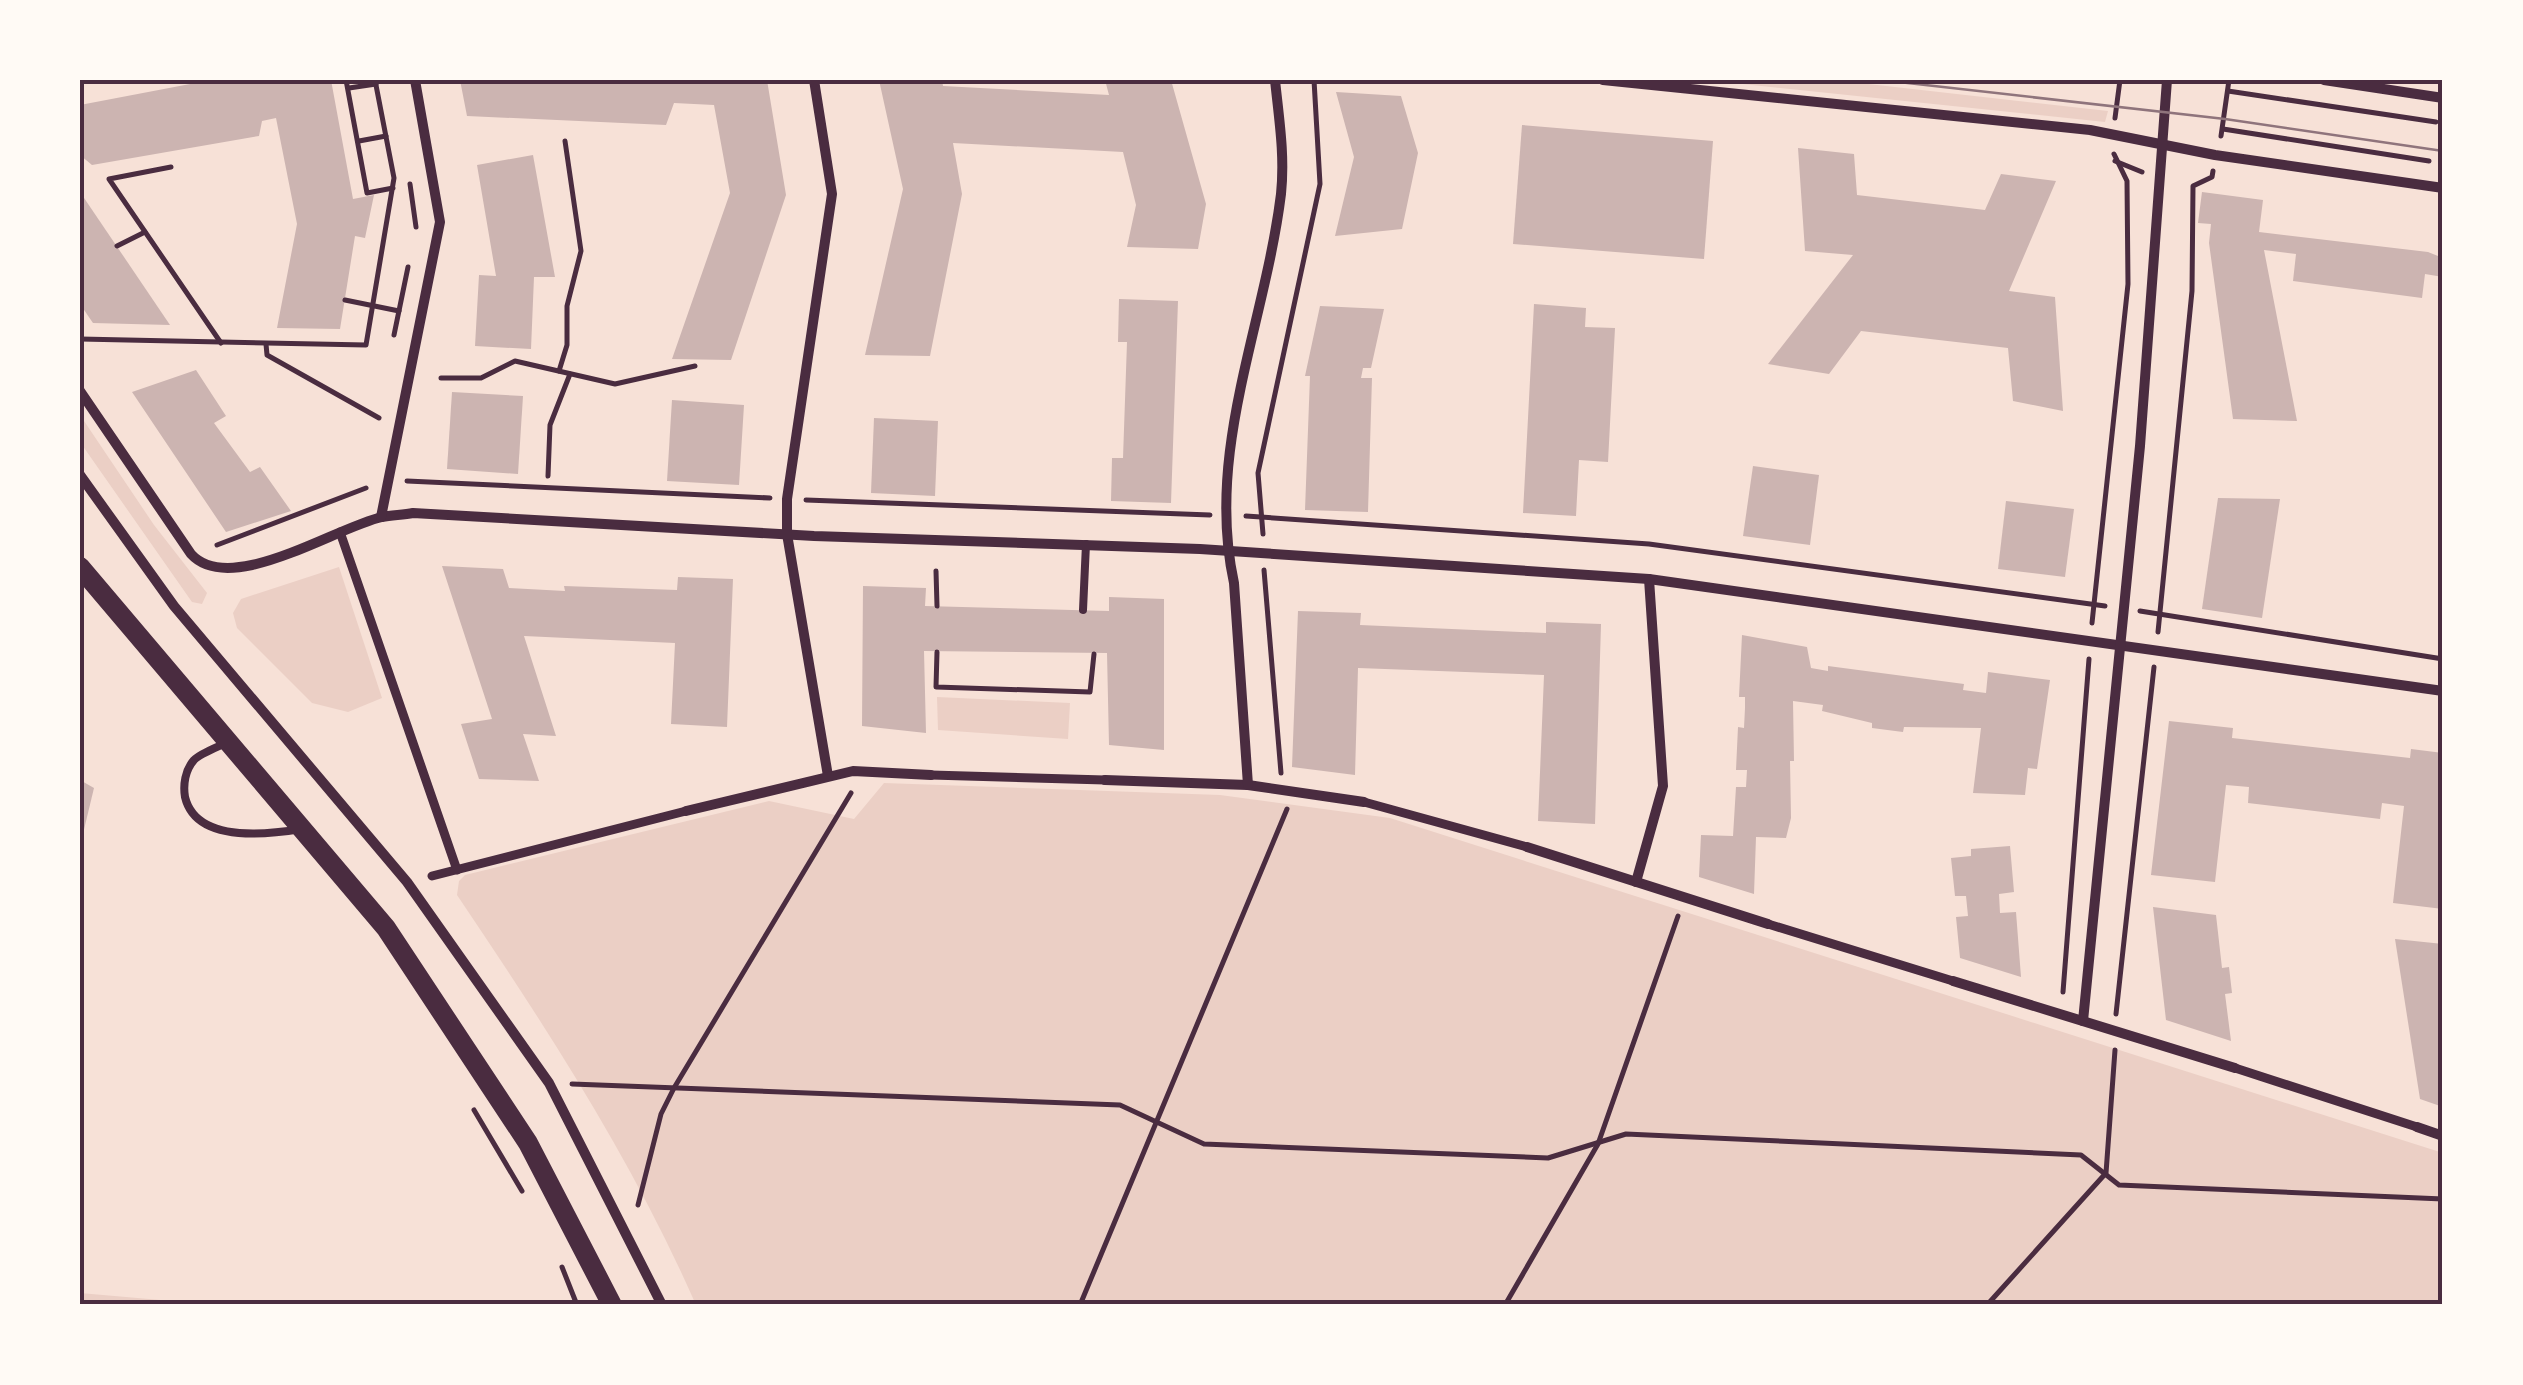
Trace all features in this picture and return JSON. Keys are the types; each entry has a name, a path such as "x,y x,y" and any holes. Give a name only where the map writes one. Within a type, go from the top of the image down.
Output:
{"main road":[{"path":"80,567 386,928 479,1064 537,1160 612,1305"}],"street":[{"path":"381,517 440,222 415,80"},
{"path":"814,80 832,194 786,534 828,776"},
{"path":"1248,785 1234,583 1227,551 1226,462 1282,182 1283,146 1275,80"},
{"path":"1602,80 2114,134 2215,155 2443,188"},
{"path":"2082,1021 2121,643 2167,80"},
{"path":"2324,80 2443,98"},
{"path":"80,391 190,554 213,568 244,568 381,517 413,514 786,534 1227,551 1649,579 2443,690"},
{"path":"80,475 174,606 407,882 549,1083 662,1305"},
{"path":"340,532 458,870"},
{"path":"1636,882 1663,786 1649,579"},
{"path":"432,876 853,771 1248,785 1288,790 1364,802 1527,847 2443,1136"}],"lane":[{"path":"1083,610 1086,544"},
{"path":"228,742 194,760 183,784 188,810 204,824 232,832 301,829"}],"path":[{"path":"346,80 367,193 393,188"},
{"path":"1080,1305 1158,1123 1288,790 1263,585 1266,554 1258,472 1320,184 1314,80"},
{"path":"2061,1015 2090,639 2128,284 2127,181 2114,160 2120,80"},
{"path":"1988,1305 2106,1173 2115,993 2156,648 2190,310 2193,186 2212,177 2224,130 2229,80"},
{"path":"80,340 366,346 393,188 375,82 348,88"},
{"path":"2228,91 2436,122"},
{"path":"2224,130 2430,161"},
{"path":"358,141 386,136"},
{"path":"559,371 567,344 567,306 581,251 565,141"},
{"path":"171,166 110,179 222,343"},
{"path":"408,170 417,224 413,241"},
{"path":"116,246 145,232"},
{"path":"392,347 410,259"},
{"path":"344,300 398,311"},
{"path":"266,344 268,355 379,418"},
{"path":"442,378 481,378 515,361 616,384 696,366"},
{"path":"548,476 550,424 570,374"},
{"path":"376,436 382,400"},
{"path":"190,554 366,488 369,470"},
{"path":"936,570 937,606"},
{"path":"937,652 936,687 1090,692 1094,654"},
{"path":"638,1205 661,1114 848,802 853,771"},
{"path":"1505,1305 1598,1144 1684,898"},
{"path":"549,1083 1120,1105 1204,1144 1548,1158 1626,1134 2082,1155 2119,1185 2443,1199"},
{"path":"468,1101 529,1202"},
{"path":"560,1264 578,1305"},
{"path":"686,1302 746,1305"}],"shaded area":[{"path":"1705,80 1833,80 2108,111 2105,122"},
{"path":"80,415 154,525 207,593 202,604 192,602 80,442"},
{"path":"339,567 382,698 348,712 312,703 237,628 233,613 241,599"},
{"path":"937,697 1070,703 1068,739 938,730"},
{"path":"884,783 1220,795 1390,818 2443,1153 2443,1305 696,1305 616,1146 555,1044 457,895 459,881 465,875 769,801 854,819"},
{"path":"80,1293 218,1305 80,1305"}],"building":[{"path":"211,80 331,80 353,199 374,195 365,238 355,236 340,329 277,328 297,224 276,118 262,121 259,136 92,165 80,155 80,105"},
{"path":"460,80 767,80 786,195 731,360 672,359 730,193 714,105 674,103 666,125 467,116"},
{"path":"879,80 942,80 943,86 1109,95 1105,80 1171,80 1206,204 1198,249 1127,247 1136,205 1123,152 953,143 962,194 930,356 865,355 903,189"},
{"path":"1336,92 1401,96 1418,153 1402,229 1335,236 1354,157"},
{"path":"1522,125 1713,141 1704,259 1513,244"},
{"path":"1798,148 1854,154 1857,195 1985,210 2001,174 2056,181 2009,291 2055,297 2063,411 2013,401 2008,348 1861,331 1829,374 1768,364 1853,255 1805,251"},
{"path":"533,155 555,277 534,277 531,349 475,346 479,275 496,276 477,165"},
{"path":"80,192 170,325 93,323 80,304"},
{"path":"2202,192 2263,200 2259,232 2428,252 2443,258 2443,277 2425,274 2422,298 2293,281 2296,254 2264,250 2297,421 2233,419 2209,243 2211,224 2198,223"},
{"path":"1119,299 1178,301 1171,503 1111,501 1112,458 1123,458 1127,342 1118,342"},
{"path":"1534,304 1586,308 1585,327 1615,328 1608,462 1579,460 1576,516 1523,513"},
{"path":"1320,306 1384,309 1371,368 1363,368 1361,378 1372,378 1368,512 1305,510 1310,376 1305,376"},
{"path":"196,370 226,416 214,423 250,472 260,467 291,511 226,532 132,392"},
{"path":"452,392 523,396 518,474 447,469"},
{"path":"672,400 744,405 739,485 667,481"},
{"path":"874,418 938,421 935,496 871,493"},
{"path":"1753,466 1819,475 1810,545 1743,536"},
{"path":"2218,498 2280,499 2262,618 2202,609"},
{"path":"2006,501 2074,509 2065,577 1998,569"},
{"path":"442,566 503,569 509,588 565,591 564,586 677,590 678,577 733,579 727,727 671,724 675,643 524,636 556,736 523,734 539,781 479,779 461,724 492,719"},
{"path":"863,586 926,588 925,606 1109,611 1109,597 1164,599 1164,750 1109,745 1107,653 924,651 926,733 862,726"},
{"path":"1298,611 1361,613 1360,625 1546,633 1546,622 1601,624 1595,824 1538,821 1544,675 1358,668 1355,775 1292,767"},
{"path":"1742,635 1807,647 1811,668 1828,671 1828,666 1964,684 1963,690 1986,693 1988,672 2050,680 2037,769 2028,768 2025,795 1973,793 1981,728 1904,727 1903,732 1872,728 1872,723 1822,711 1823,705 1793,701 1794,761 1790,761 1791,818 1786,838 1756,837 1754,894 1699,877 1701,835 1733,836 1736,787 1746,787 1747,770 1736,770 1738,727 1744,728 1745,708 1745,697 1739,697"},
{"path":"2169,721 2233,728 2232,738 2410,758 2411,749 2443,753 2443,909 2393,903 2404,806 2382,803 2380,819 2248,803 2249,787 2226,785 2215,882 2151,875"},
{"path":"80,780 94,788 81,842 80,842"},
{"path":"2010,846 2014,892 1999,894 2000,913 2016,912 2021,977 1960,958 1956,917 1968,916 1966,896 1955,896 1951,858 1971,856 1971,849"},
{"path":"2153,907 2216,915 2222,968 2229,967 2232,993 2225,994 2231,1041 2166,1020"},
{"path":"2395,939 2443,944 2443,1107 2420,1099"}],"tram line":[{"path":"1881,80 2225,119 2443,151"}]}
